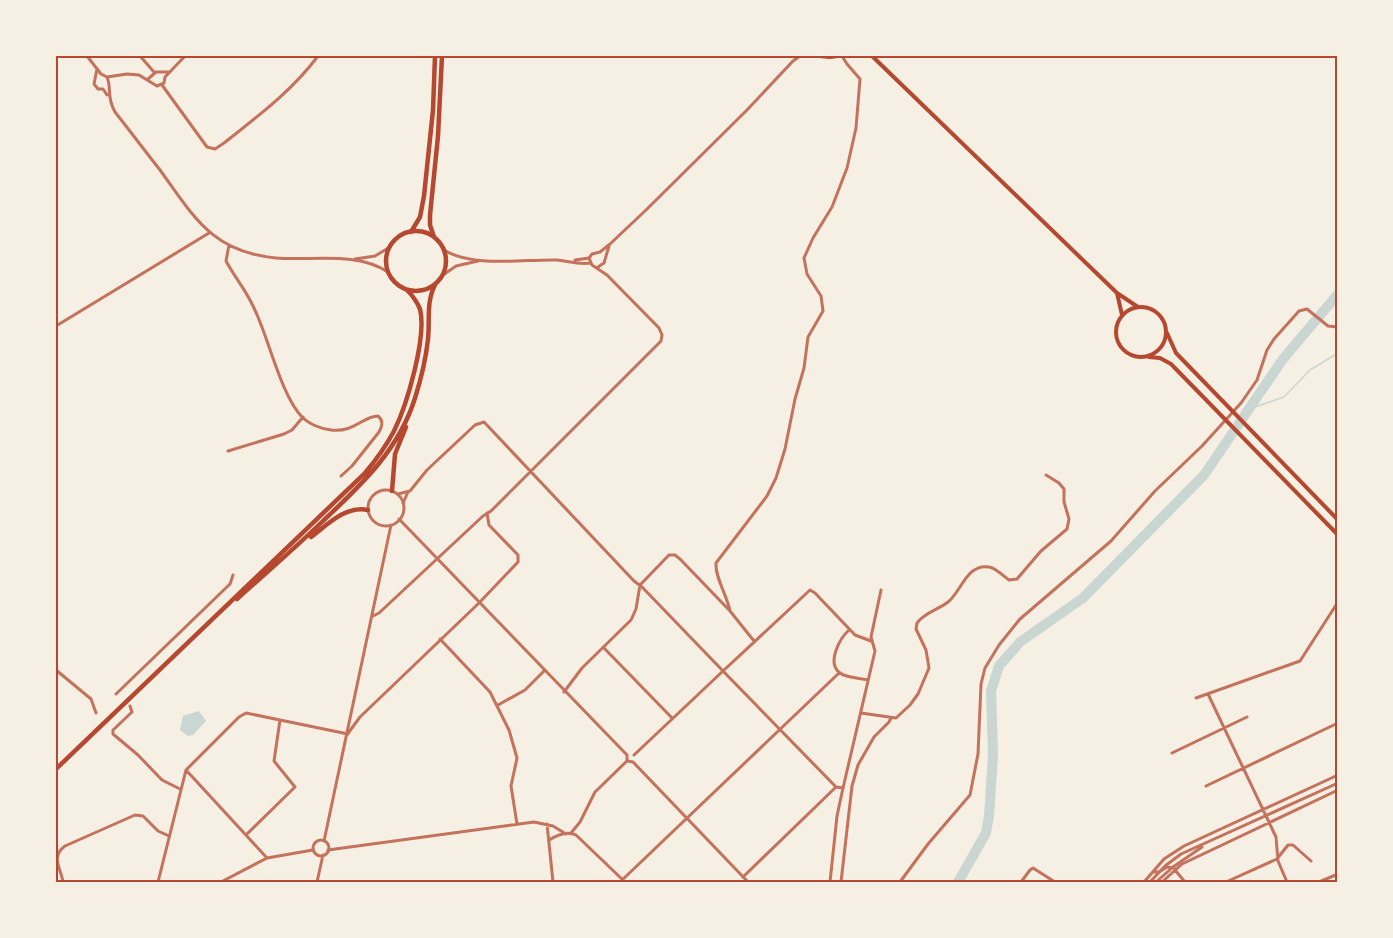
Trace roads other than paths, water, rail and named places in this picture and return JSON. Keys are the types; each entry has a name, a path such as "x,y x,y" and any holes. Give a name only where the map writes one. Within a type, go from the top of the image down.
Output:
{"main road":[{"path":"411,232 420,217 424,196 431,130 435,56"},
{"path":"392,491 395,454 415,398 427,347 429,297 443,274 446,262 444,250 434,237 430,225 442,56"},
{"path":"819,56 838,56"},
{"path":"867,56 877,62"},
{"path":"872,56 1117,293 1138,307"},
{"path":"56,769 365,473 386,445 401,415 408,394 420,332 418,306 407,290 396,283 388,272 386,264 390,247 398,237 419,231 434,237"},
{"path":"407,290 426,290 435,285"},
{"path":"1117,293 1122,315"},
{"path":"1338,520 1176,353 1162,316 1147,307 1132,308 1122,315 1116,330 1120,346 1132,356 1166,361 1177,370 1338,536"},
{"path":"1149,357 1162,348 1167,333"},
{"path":"188,642 292,551 372,474 405,425 415,398"},
{"path":"292,551 340,516 357,509 368,510"}],"street":[{"path":"87,56 99,75 107,77 127,74 151,77 162,72 170,72"},
{"path":"140,56 150,69 155,85 162,85"},
{"path":"162,85 165,77 185,56"},
{"path":"162,85 207,147 215,149 284,94 318,56"},
{"path":"793,61 795,56"},
{"path":"590,263 592,254 600,252 610,244 800,56"},
{"path":"730,611 726,594 716,572 716,563 774,484 790,431 808,337 823,311 821,296 807,274 804,258 835,200 847,168 854,138 860,79 843,56"},
{"path":"162,72 165,77"},
{"path":"99,75 94,80 94,84 109,96"},
{"path":"107,77 109,96 115,112 187,208 209,233 251,254 275,258 349,260 370,263 388,272"},
{"path":"103,89 116,77"},
{"path":"56,326 209,233"},
{"path":"607,275 604,263 610,244"},
{"path":"229,245 226,261 252,303 290,398 303,417 321,428 338,431 358,425 374,416 380,418 382,423 379,432 341,476"},
{"path":"349,260 375,256 390,247"},
{"path":"373,616 488,513 659,344 662,338 659,328 607,275 590,263 483,260 455,256 444,250"},
{"path":"600,252 605,257"},
{"path":"573,261 590,258"},
{"path":"443,274 456,266 483,260"},
{"path":"596,267 604,263"},
{"path":"900,882 924,849 970,795 978,754 981,684 985,668 999,645 1020,619 1111,541 1155,490 1202,446 1248,395 1257,380 1267,350 1299,311 1305,309 1310,311 1331,327 1338,327"},
{"path":"228,451 285,434 292,430 303,417"},
{"path":"405,525 402,515 403,504 408,492 479,422 484,422 836,788"},
{"path":"861,713 891,718 900,716 910,705 928,672 926,650 916,629 919,620 950,601 968,575 979,569 990,567 1009,580 1017,579 1041,551 1067,529 1069,519 1064,502 1064,489 1046,475"},
{"path":"390,532 385,526 375,522 368,510 368,504 374,494 380,490 398,494 403,504"},
{"path":"398,494 408,492"},
{"path":"348,733 360,717 479,603 518,562 519,558 489,525 488,513"},
{"path":"385,526 391,525 402,515"},
{"path":"399,519 627,755 627,761 595,792 580,822 571,833 549,840"},
{"path":"324,841 391,525"},
{"path":"564,692 582,668 633,618 640,585 665,558 672,555 676,555 730,611 754,640"},
{"path":"116,694 230,584 233,575"},
{"path":"830,882 837,816 875,651 871,641 881,590"},
{"path":"633,762 634,755 672,718 754,640 810,591 815,593 849,630 860,639 871,641"},
{"path":"1196,698 1300,661 1338,602"},
{"path":"838,673 835,662 836,651 841,639 849,630"},
{"path":"440,639 490,692 509,730 516,754 516,772 512,786 517,824"},
{"path":"604,648 672,718"},
{"path":"56,670 91,699 96,713"},
{"path":"498,705 525,690 544,671"},
{"path":"838,673 868,680"},
{"path":"571,833 578,837 622,882 838,673"},
{"path":"1208,694 1277,841 1277,859 1287,882"},
{"path":"130,706 132,712 113,734 138,755 162,780 180,789"},
{"path":"158,882 186,770 242,715 246,713 278,718 348,733"},
{"path":"1172,753 1248,717"},
{"path":"841,882 852,786 858,765 870,741 890,723 891,718"},
{"path":"247,834 293,790 295,785 274,761 280,720"},
{"path":"1206,786 1338,723"},
{"path":"627,755 630,753 634,755"},
{"path":"627,761 633,762 748,882"},
{"path":"186,770 267,858"},
{"path":"1144,882 1151,872 1176,851 1338,775"},
{"path":"1150,882 1180,854 1338,783"},
{"path":"743,877 836,788 843,788"},
{"path":"1162,882 1174,868 1195,857 1338,790"},
{"path":"63,882 56,857 59,850 135,815 146,818 158,831 169,836"},
{"path":"317,882 323,855 328,850 539,821 566,834"},
{"path":"547,824 553,882"},
{"path":"1206,835 1207,843"},
{"path":"314,850 317,841 324,841 328,845 328,850"},
{"path":"1156,882 1207,843"},
{"path":"1226,882 1277,859 1286,847 1291,845 1311,861"},
{"path":"221,882 267,858 314,850"},
{"path":"314,850 319,855 323,855"},
{"path":"1159,872 1160,864"},
{"path":"1151,872 1159,872 1167,867 1174,868 1185,882"},
{"path":"1021,882 1033,868 1055,882"},
{"path":"1319,882 1338,874"}],"waterway":[{"path":"958,882 986,833 993,755 991,691 999,666 1020,642 1083,598 1204,475 1283,359 1338,294"},
{"path":"1249,409 1284,397 1310,370 1338,353"}]}
